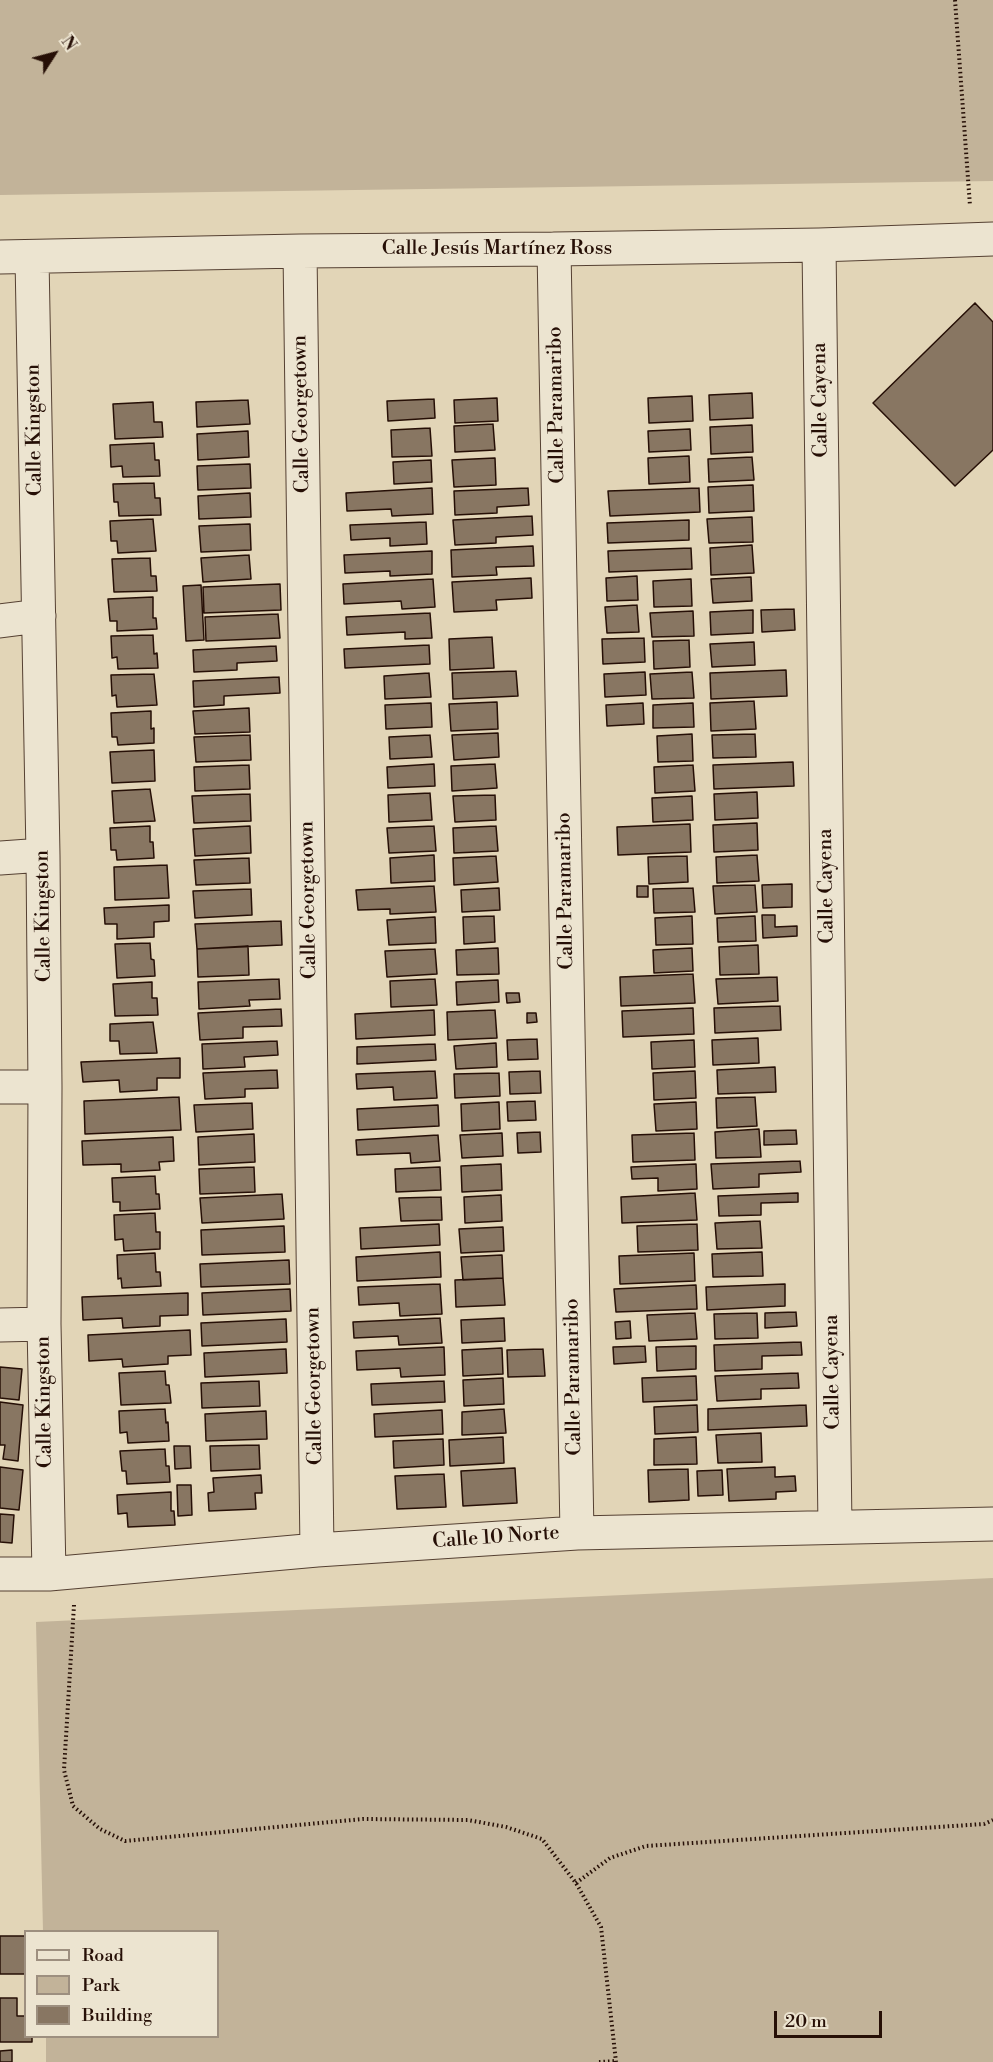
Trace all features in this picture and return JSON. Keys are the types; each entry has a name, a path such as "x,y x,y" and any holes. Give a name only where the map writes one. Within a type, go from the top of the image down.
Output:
{"street":[{"name":"Calle Jesús Martínez Ross","path":"0,257 300,250 819,245 983,239"},
{"name":"Calle Cayena","path":"819,245 835,1527"},
{"name":"Calle Paramaribo","path":"554,249 577,1533"},
{"name":"Calle Georgetown","path":"300,250 317,1550"},
{"name":"Calle Kingston","path":"32,258 43,855 44,1324 63,1573"},
{"path":"0,621 39,616"},
{"path":"0,858 43,855"},
{"path":"0,1087 45,1087"},
{"path":"0,1325 44,1324"},
{"name":"Calle 10 Norte","path":"0,1574 63,1573 317,1550 577,1533 993,1524"}],"path":[{"path":"956,0 983,239"},
{"path":"63,1573 64,1770 73,1806 100,1829 124,1841 363,1819 468,1820 506,1827 542,1839 576,1883 601,1927 616,2062 599,2062"},
{"path":"576,1883 610,1858 646,1846 984,1824 993,1820"}],"green space":[{"path":"0,0 993,0 993,181 0,195"},
{"path":"993,1578 993,2062 46,2062 46,2038 219,2038 219,1930 43,1930 36,1622"}],"building":[{"path":"975,303 993,322 993,450 955,486 873,403"},
{"path":"752,393 753,418 710,420 709,395"},
{"path":"692,396 693,421 649,423 648,398"},
{"path":"497,398 498,421 455,423 454,400"},
{"path":"434,399 435,418 388,421 387,401"},
{"path":"248,400 250,424 197,427 196,402"},
{"path":"153,402 154,422 162,422 163,437 115,439 113,404"},
{"path":"493,424 495,450 455,452 454,426"},
{"path":"752,425 753,452 711,454 710,427"},
{"path":"430,428 432,456 392,457 391,430"},
{"path":"690,429 691,450 649,452 648,431"},
{"path":"248,431 249,457 198,460 197,434"},
{"path":"154,443 155,460 159,460 160,476 123,477 122,466 111,467 110,445"},
{"path":"689,456 690,482 649,484 648,458"},
{"path":"752,457 754,480 709,482 708,459"},
{"path":"495,458 496,485 454,487 452,460"},
{"path":"431,460 432,482 394,484 393,462"},
{"path":"250,464 251,488 198,490 197,466"},
{"path":"154,483 155,498 160,498 161,515 119,516 118,502 114,502 113,484"},
{"path":"753,485 754,511 709,513 708,487"},
{"path":"432,488 433,514 392,516 391,509 347,511 346,493"},
{"path":"528,488 529,505 497,507 497,513 455,515 454,491"},
{"path":"699,488 700,512 610,516 608,491"},
{"path":"250,493 251,517 199,519 198,496"},
{"path":"532,516 533,535 496,537 496,543 455,545 453,520"},
{"path":"752,517 753,542 709,543 707,519"},
{"path":"153,519 156,551 118,553 117,541 111,541 110,521"},
{"path":"689,520 689,540 608,543 607,523"},
{"path":"426,522 427,544 390,546 390,538 351,540 350,525"},
{"path":"250,524 251,550 201,552 199,526"},
{"path":"752,545 754,573 711,575 710,548"},
{"path":"533,546 534,566 496,567 497,575 452,577 451,550"},
{"path":"691,548 692,569 609,572 608,551"},
{"path":"432,551 432,574 390,576 390,571 345,573 344,555"},
{"path":"249,555 251,579 203,582 201,558"},
{"path":"150,558 151,576 156,576 157,591 114,592 112,559"},
{"path":"637,576 638,600 607,601 606,578"},
{"path":"751,577 752,601 713,603 711,579"},
{"path":"531,578 532,598 496,600 497,610 454,612 452,582"},
{"path":"433,579 435,607 402,609 401,601 344,604 343,584"},
{"path":"691,579 692,606 654,607 653,581"},
{"path":"280,584 281,610 204,613 203,587"},
{"path":"201,585 204,640 186,641 183,586"},
{"path":"153,597 153,618 156,618 157,629 117,631 117,621 110,621 108,599"},
{"path":"637,605 639,632 607,633 605,607"},
{"path":"794,609 795,630 762,632 761,610"},
{"path":"753,610 753,633 711,635 710,612"},
{"path":"693,611 694,636 652,637 650,613"},
{"path":"430,613 432,638 405,639 405,632 347,635 346,617"},
{"path":"278,614 280,638 206,641 205,617"},
{"path":"153,635 154,654 157,653 158,668 118,669 117,657 112,658 111,636"},
{"path":"492,637 494,668 450,670 449,639"},
{"path":"644,638 645,662 603,664 602,639"},
{"path":"689,640 690,667 654,669 653,641"},
{"path":"754,642 755,665 712,667 710,644"},
{"path":"429,645 430,664 345,668 344,649"},
{"path":"276,646 277,661 237,663 237,670 194,672 193,650"},
{"path":"786,670 787,696 711,699 710,673"},
{"path":"516,671 518,696 453,699 452,673"},
{"path":"645,672 646,695 605,697 604,674"},
{"path":"692,672 694,698 652,699 650,674"},
{"path":"429,673 431,697 385,699 384,676"},
{"path":"154,674 157,705 117,707 116,695 112,696 111,675"},
{"path":"279,677 280,693 224,696 224,705 194,707 193,681"},
{"path":"754,701 756,729 711,731 710,703"},
{"path":"497,702 498,729 451,731 449,704"},
{"path":"431,703 432,727 386,729 385,705"},
{"path":"643,703 644,724 607,726 606,705"},
{"path":"693,703 694,727 653,728 653,705"},
{"path":"249,708 250,732 195,734 193,711"},
{"path":"151,711 154,743 118,745 117,737 112,737 111,713"},
{"path":"498,733 499,757 454,760 452,735"},
{"path":"692,734 693,761 658,762 657,736"},
{"path":"755,734 756,757 713,758 712,735"},
{"path":"250,735 251,760 196,762 194,737"},
{"path":"430,735 432,757 390,759 389,737"},
{"path":"154,750 155,781 112,783 110,752"},
{"path":"793,762 794,786 714,789 713,765"},
{"path":"434,764 435,786 388,788 387,767"},
{"path":"495,764 497,788 452,791 451,766"},
{"path":"249,765 250,789 195,791 194,767"},
{"path":"693,765 695,791 655,793 654,767"},
{"path":"150,789 155,821 114,823 112,791"},
{"path":"757,792 758,818 715,820 714,794"},
{"path":"430,793 432,820 389,822 388,795"},
{"path":"250,794 251,821 194,823 192,796"},
{"path":"495,795 496,820 455,822 453,796"},
{"path":"692,796 693,820 653,822 652,798"},
{"path":"757,823 758,850 714,852 713,825"},
{"path":"690,824 691,852 618,855 617,827"},
{"path":"150,826 150,842 153,842 154,858 117,860 116,850 111,850 110,828"},
{"path":"250,826 251,853 195,856 193,829"},
{"path":"434,826 436,851 389,853 387,828"},
{"path":"496,826 498,851 454,853 453,828"},
{"path":"434,855 435,881 391,883 390,858"},
{"path":"757,855 759,881 717,883 716,857"},
{"path":"496,856 498,882 454,885 453,858"},
{"path":"687,856 688,882 649,884 648,857"},
{"path":"249,858 250,883 196,885 194,860"},
{"path":"167,865 169,898 115,900 114,867"},
{"path":"792,884 792,907 763,908 762,885"},
{"path":"755,885 757,912 715,914 713,886"},
{"path":"434,886 436,912 390,914 390,909 358,910 356,890"},
{"path":"637,886 648,886 648,897 637,897"},
{"path":"499,888 500,910 462,912 461,890"},
{"path":"693,888 695,912 654,913 653,889"},
{"path":"251,889 252,915 195,918 193,891"},
{"path":"169,905 169,921 154,922 154,937 117,939 117,924 105,924 104,908"},
{"path":"762,915 775,915 775,927 797,926 797,936 763,938"},
{"path":"494,916 495,942 464,944 463,917"},
{"path":"692,916 693,944 656,945 655,918"},
{"path":"755,916 756,941 718,942 717,918"},
{"path":"435,917 436,943 389,945 387,920"},
{"path":"281,921 282,945 197,949 195,924"},
{"path":"150,943 155,976 117,978 115,944"},
{"path":"758,945 759,974 720,975 719,947"},
{"path":"248,946 249,975 198,977 197,949"},
{"path":"498,948 499,974 457,975 456,950"},
{"path":"692,948 693,971 654,973 653,950"},
{"path":"435,949 437,974 387,977 385,951"},
{"path":"693,974 695,1003 621,1006 620,977"},
{"path":"777,977 778,1001 718,1004 716,979"},
{"path":"279,979 280,999 249,1000 250,1006 199,1009 198,982"},
{"path":"435,979 437,1005 391,1007 390,981"},
{"path":"498,980 499,1002 457,1005 456,982"},
{"path":"152,982 152,998 157,998 158,1015 115,1016 113,984"},
{"path":"506,993 519,993 520,1002 507,1003"},
{"path":"780,1006 781,1030 715,1033 714,1008"},
{"path":"693,1008 694,1034 623,1037 622,1011"},
{"path":"281,1009 282,1026 243,1027 243,1038 200,1040 198,1013"},
{"path":"434,1010 435,1035 356,1039 355,1014"},
{"path":"495,1010 497,1038 448,1040 447,1012"},
{"path":"527,1013 536,1013 537,1022 527,1023"},
{"path":"153,1022 157,1053 120,1054 119,1041 110,1041 110,1024"},
{"path":"758,1038 759,1063 713,1065 712,1040"},
{"path":"537,1039 538,1059 508,1060 507,1040"},
{"path":"694,1040 695,1067 652,1069 651,1042"},
{"path":"277,1041 278,1055 244,1057 245,1067 203,1069 202,1044"},
{"path":"496,1043 497,1067 456,1069 454,1046"},
{"path":"435,1044 436,1060 357,1064 357,1047"},
{"path":"180,1058 180,1078 157,1078 157,1090 120,1092 119,1080 83,1082 81,1062"},
{"path":"775,1067 776,1092 718,1094 717,1070"},
{"path":"277,1070 278,1088 245,1089 245,1097 205,1099 203,1073"},
{"path":"435,1071 437,1098 394,1100 393,1087 357,1089 356,1074"},
{"path":"540,1071 541,1093 510,1094 509,1072"},
{"path":"695,1071 696,1098 654,1100 653,1073"},
{"path":"499,1073 500,1096 455,1098 454,1074"},
{"path":"179,1097 181,1130 85,1134 84,1101"},
{"path":"755,1097 757,1126 717,1128 716,1098"},
{"path":"535,1101 536,1120 508,1121 507,1102"},
{"path":"499,1102 500,1129 462,1131 461,1104"},
{"path":"696,1102 697,1129 656,1131 654,1104"},
{"path":"252,1103 253,1129 196,1132 194,1105"},
{"path":"438,1105 439,1126 358,1130 357,1109"},
{"path":"759,1129 761,1157 716,1158 715,1132"},
{"path":"796,1130 797,1144 764,1145 764,1131"},
{"path":"540,1132 541,1152 518,1153 517,1133"},
{"path":"502,1133 503,1156 462,1158 460,1135"},
{"path":"694,1133 695,1160 633,1162 632,1135"},
{"path":"254,1134 255,1162 199,1165 198,1137"},
{"path":"438,1135 440,1161 411,1163 410,1153 357,1155 356,1140"},
{"path":"173,1137 174,1161 159,1162 160,1170 121,1172 121,1164 83,1165 82,1141"},
{"path":"800,1161 801,1172 759,1174 759,1187 713,1189 711,1164"},
{"path":"501,1164 502,1190 462,1192 461,1166"},
{"path":"696,1164 697,1189 658,1191 658,1178 632,1179 631,1167"},
{"path":"254,1167 255,1192 200,1194 199,1169"},
{"path":"440,1167 441,1190 396,1192 395,1169"},
{"path":"155,1176 160,1209 120,1211 120,1202 113,1202 112,1178"},
{"path":"695,1193 697,1220 622,1223 621,1197"},
{"path":"798,1193 798,1202 761,1203 761,1215 719,1216 718,1196"},
{"path":"282,1194 284,1219 202,1223 200,1198"},
{"path":"501,1195 502,1221 465,1223 464,1197"},
{"path":"441,1197 442,1220 401,1221 399,1198"},
{"path":"155,1213 156,1232 160,1232 160,1249 124,1251 123,1239 115,1240 114,1215"},
{"path":"760,1221 762,1248 717,1249 715,1223"},
{"path":"439,1224 440,1245 361,1249 360,1228"},
{"path":"697,1224 698,1250 638,1252 637,1226"},
{"path":"284,1226 285,1252 202,1255 201,1230"},
{"path":"503,1227 504,1251 461,1253 459,1229"},
{"path":"440,1252 441,1277 357,1281 356,1257"},
{"path":"762,1252 763,1276 713,1277 712,1254"},
{"path":"155,1253 156,1272 160,1272 161,1286 122,1288 121,1278 118,1279 117,1255"},
{"path":"694,1253 695,1281 620,1284 619,1256"},
{"path":"502,1255 503,1278 463,1280 461,1257"},
{"path":"289,1260 290,1284 201,1287 200,1264"},
{"path":"503,1278 505,1305 456,1307 455,1280"},
{"path":"440,1284 442,1314 400,1316 399,1303 359,1305 358,1287"},
{"path":"785,1284 785,1306 707,1310 706,1287"},
{"path":"696,1285 697,1309 616,1312 614,1289"},
{"path":"290,1289 291,1311 203,1315 202,1293"},
{"path":"188,1293 188,1315 160,1316 160,1326 123,1328 122,1318 83,1320 82,1297"},
{"path":"796,1312 797,1326 765,1328 765,1313"},
{"path":"695,1313 697,1339 649,1341 647,1315"},
{"path":"757,1313 758,1338 715,1339 714,1314"},
{"path":"440,1318 442,1343 399,1345 398,1336 354,1338 353,1322"},
{"path":"504,1318 505,1341 462,1343 461,1320"},
{"path":"286,1319 287,1342 202,1346 201,1323"},
{"path":"630,1321 631,1338 616,1339 615,1322"},
{"path":"190,1330 191,1355 168,1356 168,1364 123,1367 122,1359 89,1361 88,1335"},
{"path":"801,1342 802,1355 762,1356 762,1369 715,1371 714,1345"},
{"path":"645,1346 646,1362 614,1364 613,1347"},
{"path":"696,1346 696,1369 657,1371 656,1347"},
{"path":"444,1347 445,1375 401,1377 400,1368 357,1370 356,1351"},
{"path":"502,1348 503,1374 463,1376 462,1350"},
{"path":"286,1349 287,1373 205,1377 204,1353"},
{"path":"543,1349 545,1376 508,1377 507,1350"},
{"path":"0,1367 22,1369 19,1400 0,1398"},
{"path":"165,1371 171,1403 121,1405 119,1373"},
{"path":"798,1373 799,1388 761,1389 761,1399 717,1401 715,1376"},
{"path":"696,1376 697,1400 643,1402 642,1378"},
{"path":"503,1378 504,1404 464,1406 463,1380"},
{"path":"259,1381 260,1406 202,1408 201,1383"},
{"path":"444,1381 445,1402 372,1405 371,1384"},
{"path":"0,1402 23,1405 18,1461 3,1459 5,1445 0,1445"},
{"path":"697,1405 698,1432 655,1434 654,1407"},
{"path":"806,1405 807,1426 708,1430 708,1409"},
{"path":"165,1409 169,1441 128,1443 127,1432 120,1433 119,1411"},
{"path":"504,1409 506,1433 462,1435 462,1412"},
{"path":"442,1410 443,1434 375,1437 374,1414"},
{"path":"266,1411 267,1439 206,1441 205,1414"},
{"path":"761,1433 762,1462 718,1463 716,1435"},
{"path":"503,1437 504,1463 450,1466 449,1440"},
{"path":"696,1437 697,1464 654,1465 654,1439"},
{"path":"443,1439 444,1465 394,1468 393,1441"},
{"path":"259,1445 260,1469 211,1471 210,1446"},
{"path":"174,1446 190,1446 191,1468 175,1469"},
{"path":"165,1449 170,1482 127,1484 126,1471 122,1471 120,1451"},
{"path":"0,1467 23,1470 19,1510 0,1508"},
{"path":"775,1467 775,1477 795,1476 796,1491 776,1492 776,1499 729,1501 727,1469"},
{"path":"515,1468 517,1503 463,1506 461,1471"},
{"path":"688,1469 689,1500 649,1502 648,1470"},
{"path":"722,1470 723,1495 698,1496 697,1471"},
{"path":"444,1474 446,1507 397,1509 395,1476"},
{"path":"261,1475 262,1493 255,1493 256,1509 209,1511 208,1493 214,1492 213,1478"},
{"path":"177,1485 191,1485 192,1515 178,1516"},
{"path":"171,1492 171,1511 174,1511 175,1525 128,1527 127,1513 118,1514 117,1495"},
{"path":"0,1514 14,1515 12,1543 0,1542"},
{"path":"0,1936 24,1936 24,1974 0,1974"},
{"path":"0,1998 17,1998 17,2016 24,2016 24,2038 32,2038 32,2042 0,2042"},
{"path":"12,2050 12,2062 0,2062 0,2051"}]}
